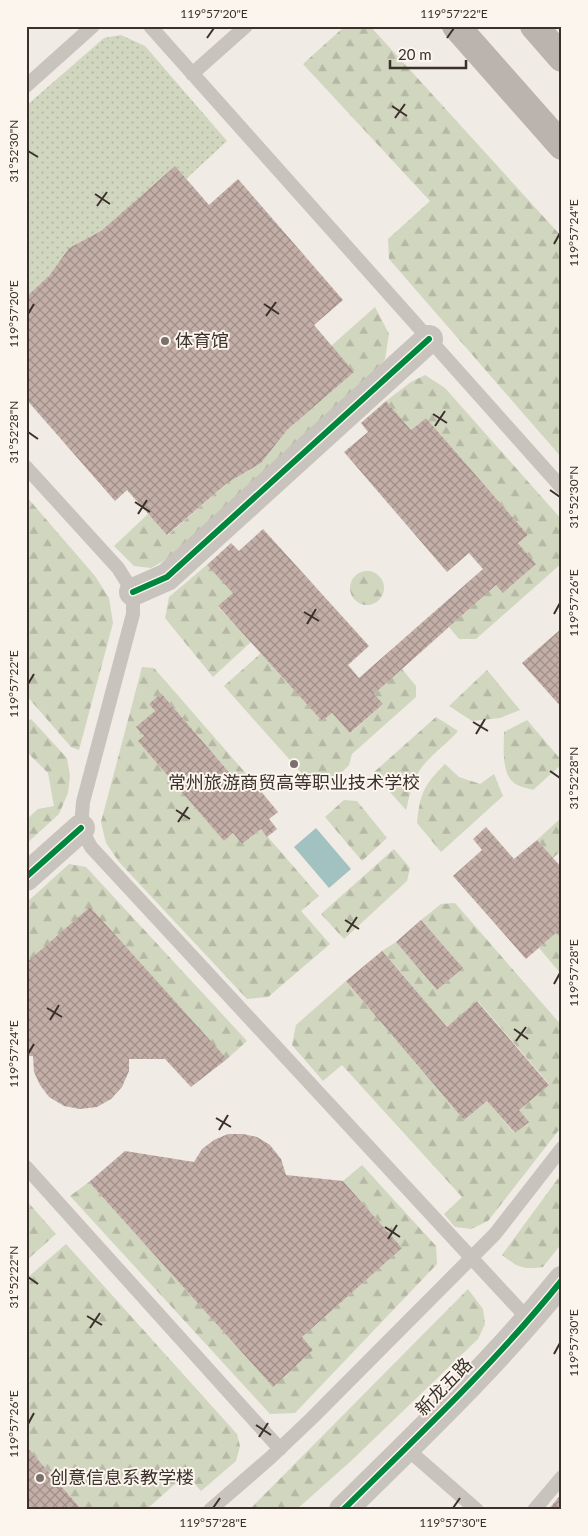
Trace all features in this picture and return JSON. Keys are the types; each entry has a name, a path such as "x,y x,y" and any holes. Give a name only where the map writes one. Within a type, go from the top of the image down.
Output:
{"main road":[{"path":"456,26 562,146"},
{"path":"534,26 562,58"}],"street":[{"path":"133,592 167,577 429,339"},
{"path":"26,877 81,828"},
{"name":"新龙五路","path":"343,1510 406,1448 529,1320 562,1280"}],"lane":[{"path":"26,86 93,26"},
{"path":"150,26 562,488"},
{"path":"192,74 246,26"},
{"path":"26,467 118,568 133,592 133,614 83,802 81,828 91,847 529,1320"},
{"path":"210,1510 280,1449 495,1234 562,1148"},
{"path":"26,1167 280,1449"},
{"path":"406,1448 476,1510"},
{"path":"534,1510 562,1477"}],"green space":[{"path":"345,26 370,26 562,237 562,458 389,259 388,239 430,201 303,64"},
{"path":"121,35 145,46 227,141 186,179 175,166 101,231 69,248 49,276 26,297 26,106 104,38"},
{"path":"375,307 389,334 385,359 372,375 174,555 151,568 134,566 114,546 148,514 168,535 227,483 261,463 287,430 354,372 331,346"},
{"path":"425,375 445,388 562,520 562,563 476,639 459,639 449,627 496,585 503,593 536,564 518,543 528,535 426,418 411,430 386,401 411,382"},
{"path":"26,496 95,576 109,598 113,623 79,750 71,747 26,695"},
{"path":"209,563 233,593 218,607 251,642 213,677 165,618 169,597"},
{"path":"367,571 379,576 384,588 379,600 367,605 355,600 350,588 355,576"},
{"path":"261,653 322,721 332,713 351,733 383,704 374,694 402,669 416,686 416,697 352,754 349,765 324,790 314,787 224,686"},
{"path":"142,667 154,668 249,777 240,785 161,693 149,704 155,711 137,727 144,736 139,741 224,841 233,833 242,844 261,829 319,896 301,911 330,944 268,997 247,999 119,862 106,843 101,822"},
{"path":"487,670 520,710 500,718 472,721 449,706"},
{"path":"436,717 458,731 423,765 412,786 406,810 373,773"},
{"path":"31,719 67,758 70,776 68,793 59,814 26,844 26,820 38,809 54,806 48,773 26,751 26,722"},
{"path":"527,720 562,761 562,764 533,790 514,783 510,779 504,759 504,732"},
{"path":"445,764 459,777 480,784 494,774 503,796 441,852 417,823 424,790"},
{"path":"344,800 357,801 387,838 362,861 325,817"},
{"path":"562,817 562,850 553,858 537,840"},
{"path":"394,849 410,868 407,881 344,939 321,914"},
{"path":"69,864 86,867 247,1041 227,1059 90,908 26,963 26,903"},
{"path":"455,903 562,1026 562,1126 488,1221 471,1229 455,1227 444,1214 462,1197 342,1065 323,1081 292,1045 296,1025 346,981 464,1120 487,1101 514,1133 528,1122 519,1110 549,1084 478,1001 447,1027 382,951 396,942 437,990 463,968 421,920 441,904"},
{"path":"556,933 562,939 562,975 539,948"},
{"path":"362,1165 436,1246 437,1264 295,1413 270,1414 70,1196 89,1182 273,1387 313,1350 302,1337 402,1248 343,1181"},
{"path":"562,1173 562,1243 543,1267 525,1268 517,1265 502,1255"},
{"path":"26,1200 56,1234 26,1261"},
{"path":"66,1244 237,1434 240,1446 236,1461 201,1491 186,1474 146,1510 82,1510 26,1446 26,1279"},
{"path":"468,1289 483,1309 485,1324 478,1339 351,1461 296,1510 249,1510"}],"water":[{"path":"316,828 351,869 329,888 294,847"}],"building":[{"name":"体育馆","path":"175,166 209,205 238,179 343,300 314,325 354,372 287,430 261,463 227,483 167,535 127,490 115,501 26,399 26,297 49,276 69,248 101,231"},
{"path":"386,401 411,430 426,418 528,535 518,543 536,564 503,593 496,585 374,694 383,704 350,733 332,713 322,721 218,606 233,593 207,565 231,543 239,551 263,529 369,646 348,665 359,678 483,569 469,553 447,572 344,452 368,432 361,423"},
{"path":"562,628 562,708 522,663"},
{"path":"161,693 240,785 249,777 278,812 269,819 277,829 267,837 261,829 242,844 233,833 224,841 138,741 144,736 136,727 155,711 149,704"},
{"path":"486,827 514,859 537,840 562,868 562,939 556,933 526,959 453,876 482,850 473,839"},
{"path":"90,907 227,1059 191,1087 165,1059 129,1059 129,1071 122,1087 111,1099 97,1107 80,1109 64,1106 49,1097 40,1085 34,1072 33,1056 26,1056 26,963"},
{"path":"421,920 463,968 437,990 396,942"},
{"path":"382,951 447,1027 477,1001 549,1085 519,1110 529,1122 515,1133 487,1101 464,1120 346,981"},
{"path":"228,1134 243,1134 257,1137 270,1145 281,1159 286,1175 343,1181 402,1248 302,1337 313,1350 273,1387 89,1182 125,1151 194,1162 202,1149 214,1140"},
{"name":"创意信息系教学楼","path":"26,1446 82,1510 26,1510"},
{"path":"562,1493 562,1510 548,1510"}],"cycle path":[{"path":"133,592 167,577 429,339"},
{"path":"26,877 81,828"},
{"path":"343,1510 483,1369 562,1280"}],"place":[{"name":"体育馆","path":"165,341"},
{"name":"常州旅游商贸高等职业技术学校","path":"294,764"},
{"name":"创意信息系教学楼","path":"40,1478"}]}
